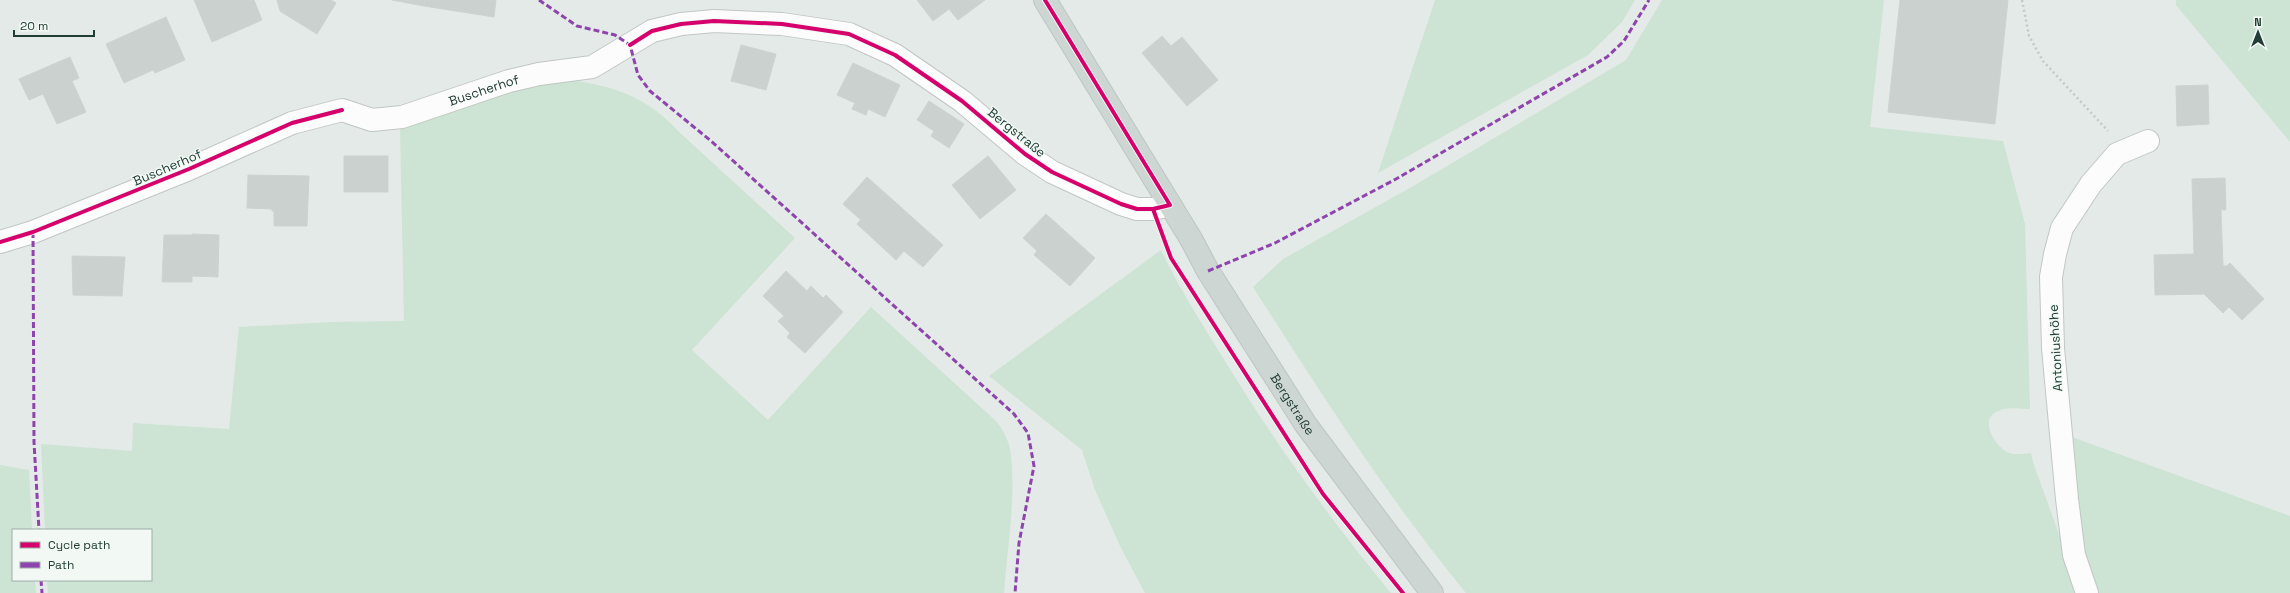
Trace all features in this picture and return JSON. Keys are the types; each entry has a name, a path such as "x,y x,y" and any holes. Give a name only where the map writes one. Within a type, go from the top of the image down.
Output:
{"main road":[{"name":"Bergstraße","path":"1045,0 1170,205 1208,271 1306,425 1432,593"}],"street":[{"name":"Bergstraße","path":"630,45 652,31 681,24 714,22 782,24 849,34 895,55 962,101 1025,154 1052,172 1121,204 1137,209 1153,210 1170,205"},
{"name":"Buscherhof","path":"0,242 33,232 182,172 292,123 342,110 372,120 402,117 508,81 539,74 592,67 630,45"},
{"name":"Antoniushöhe","path":"2087,593 2074,555 2068,506 2053,348 2051,277 2054,254 2062,228 2091,184 2117,154 2148,141"}],"path":[{"path":"2022,0 2029,36 2043,61 2126,150"}],"green space":[{"path":"1435,0 1635,0 1622,22 1588,55 1378,173"},
{"path":"1662,0 1884,0 1870,127 2003,141 2025,224 2030,409 2008,408 1996,412 1991,416 1989,422 1990,429 1996,442 2007,452 2013,454 2031,453 2080,593 1466,593 1437,557 1382,482 1329,405 1253,287 1283,259 1415,185 1626,60"},
{"path":"2176,0 2290,0 2290,142 2176,5"},
{"path":"551,78 604,86 620,91 635,98 664,117 795,238 692,350 768,420 871,307 997,422 1003,431 1010,449 1012,466 1011,521 1004,593 48,593 47,581 152,581 152,529 45,529 41,444 132,451 133,423 229,429 239,327 332,322 404,321 400,127"},
{"path":"1161,250 1189,302 1259,415 1323,506 1391,593 1145,593 1121,548 1095,490 1082,450 989,376"},
{"path":"2069,436 2290,516 2290,593 2095,593 2088,577"},
{"path":"0,465 29,470 32,529 12,529 12,581 35,581 36,593 0,593"}],"building":[{"path":"194,0 254,0 262,20 212,42"},
{"path":"277,0 291,0 283,13 280,11"},
{"path":"291,0 331,0 336,3 317,34 283,13"},
{"path":"392,0 425,0 424,6"},
{"path":"425,0 496,0 494,17 424,6"},
{"path":"917,0 943,0 949,9 933,21"},
{"path":"943,0 960,0 949,9"},
{"path":"960,0 985,0 958,20 949,9"},
{"path":"1900,0 2008,0 1995,124 1888,112"},
{"path":"166,17 185,60 155,73 153,70 124,83 106,44"},
{"path":"1162,36 1171,46 1182,37 1218,80 1187,106 1142,53"},
{"path":"741,45 776,54 766,90 731,81"},
{"path":"70,57 79,78 72,81 86,112 57,124 43,94 29,100 19,79"},
{"path":"853,63 900,85 885,117 868,109 866,115 852,109 855,103 837,95"},
{"path":"2208,85 2209,124 2177,126 2176,86"},
{"path":"929,101 964,124 949,148 931,136 934,131 917,120"},
{"path":"344,156 388,156 388,192 344,192"},
{"path":"988,156 1016,190 980,219 952,185"},
{"path":"248,175 309,176 307,226 274,226 274,211 272,211 272,209 247,208"},
{"path":"867,177 885,193 861,220 843,204"},
{"path":"2225,178 2226,210 2221,210 2223,266 2227,266 2230,263 2264,299 2242,320 2229,307 2223,313 2204,294 2155,295 2154,255 2194,254 2192,179"},
{"path":"885,193 943,245 923,267 904,251 896,260 857,224"},
{"path":"1046,214 1095,258 1070,286 1034,255 1037,251 1023,238"},
{"path":"164,235 219,235 218,277 192,276 192,282 162,282"},
{"path":"72,256 125,257 122,296 73,295"},
{"path":"786,271 807,291 811,286 823,298 826,295 843,312 805,353 787,337 790,333 778,321 784,316 763,296"}],"marked path":[{"path":"539,0 577,26 615,35 630,45 638,75 650,91 711,141 1014,414 1028,433 1034,466 1019,543 1015,593"},
{"path":"1208,271 1275,243 1396,179 1607,57 1624,41 1649,0"},
{"path":"33,232 34,442 39,529"},
{"path":"41,581 42,593"}],"cycle path":[{"path":"630,45 652,31 681,24 714,21 782,24 849,34 895,55 962,101 1025,154 1052,172 1121,204 1137,209 1153,209 1170,205 1045,0"},
{"path":"0,242 33,232 189,169 292,123 342,110"},
{"path":"1153,209 1171,258 1323,494 1403,593"}]}
